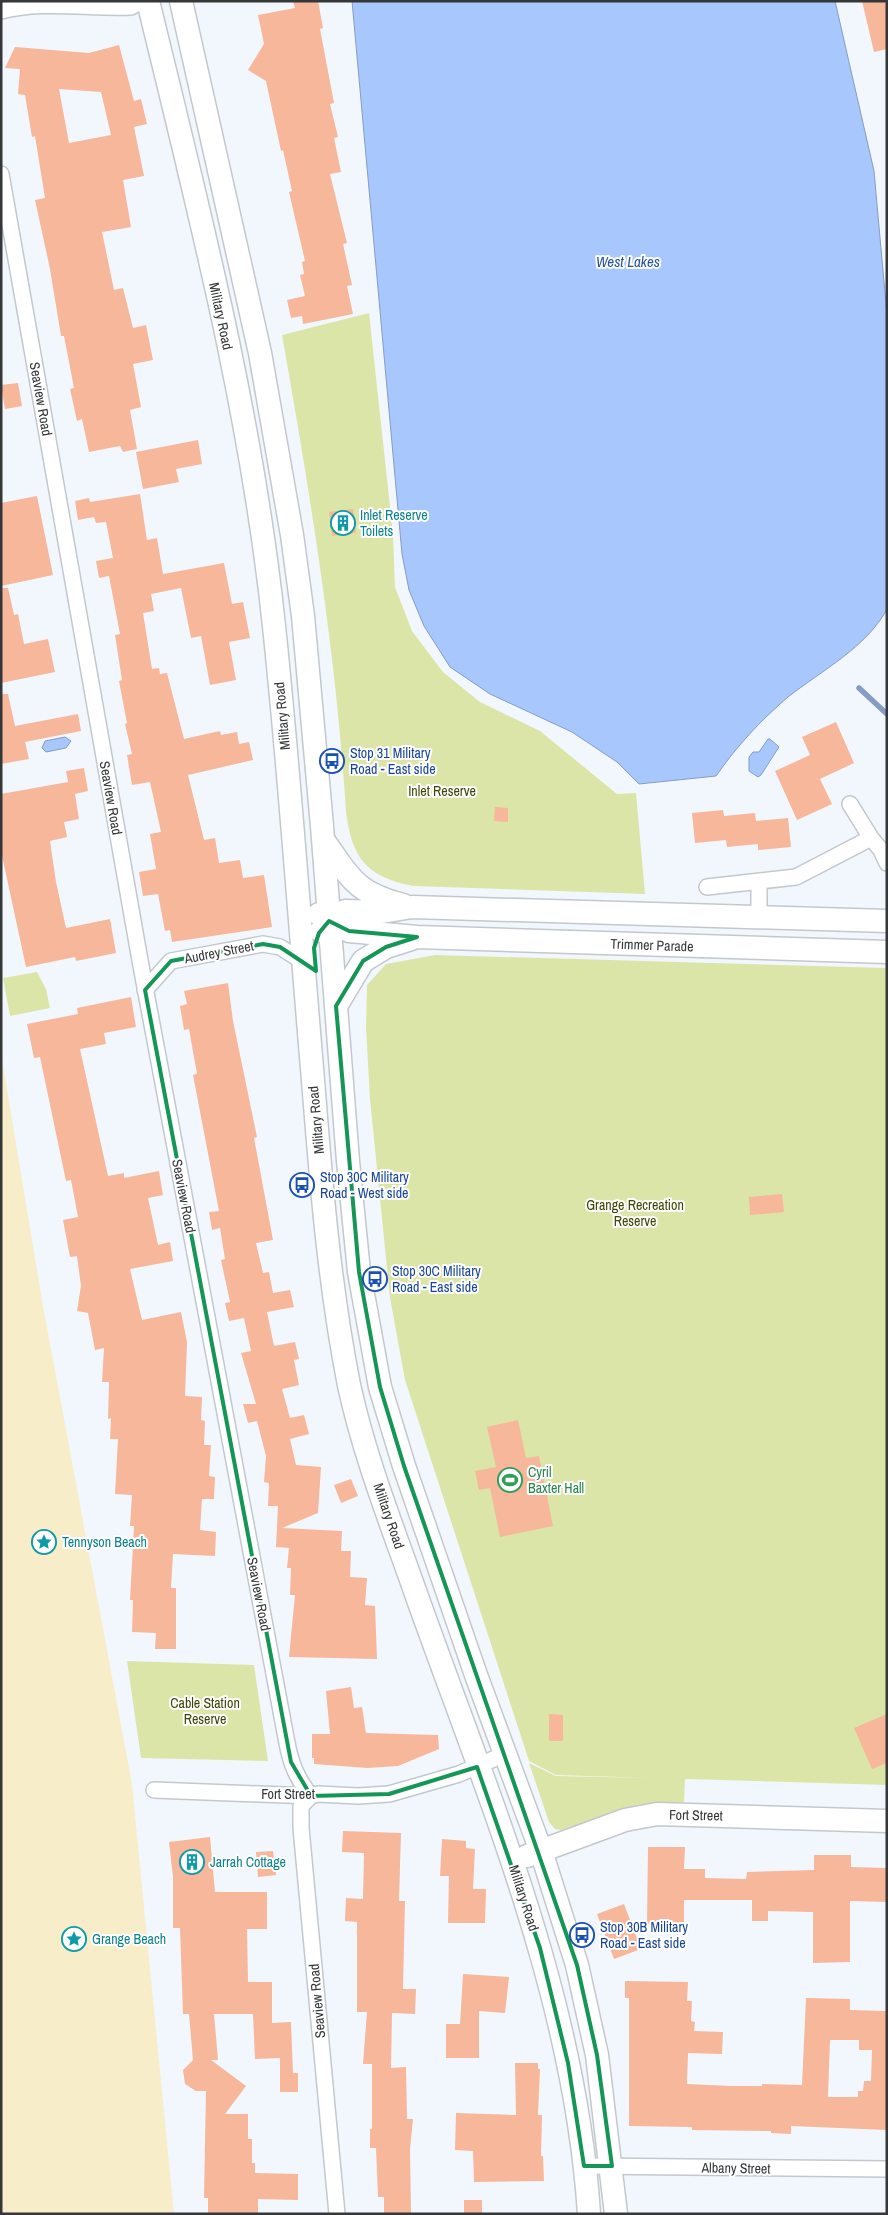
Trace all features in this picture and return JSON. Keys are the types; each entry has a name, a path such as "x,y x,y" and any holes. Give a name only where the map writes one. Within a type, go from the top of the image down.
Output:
{"main road":[{"name":"Military Road","path":"148,1 228,351 260,520 274,623 324,1220 339,1334 351,1393 386,1509 512,1862 540,1948 555,2005 579,2122 589,2214"},
{"name":"Military Road","path":"181,1 260,353 280,458 303,616 324,841 348,1160 359,1272 380,1387 404,1466 541,1851 579,1974 597,2055 612,2166 616,2214"},
{"path":"324,841 361,889 380,899 412,907"},
{"name":"Trimmer Parade","path":"297,880 320,914 329,921 350,931 416,937 887,952"},
{"path":"305,991 315,961 314,948 319,933 329,921 345,911 382,912 412,907 887,921"},
{"name":"Trimmer Parade","path":"336,1006 363,962 386,947 416,937"},
{"name":"Fort Street","path":"512,1862 625,1820 657,1814 887,1821"}],"street":[{"path":"1,11 20,6 37,5 131,7 142,1"},
{"name":"Seaview Road","path":"1,174 145,990 291,1762 299,1782 311,1796 302,1806 301,1828 337,2214"},
{"path":"850,804 871,838 881,850 887,863"},
{"path":"708,887 796,877 871,838"},
{"path":"759,881 759,917"},
{"name":"Audrey Street","path":"145,990 171,961 263,944 280,947 302,961"},
{"name":"Fort Street","path":"154,1790 311,1796 318,1794 390,1794 477,1767 505,1754"},
{"name":"Albany Street","path":"584,2166 887,2169"}],"highlighted area":[{"path":"329,921 349,931 417,937 386,947 363,961 336,1006 359,1272 380,1387 404,1466 577,1965 597,2055 612,2166 584,2166 568,2063 540,1948 477,1767 389,1794 311,1796 291,1762 145,990 171,961 263,944 280,947 316,971 314,948 319,933"}],"green space":[{"name":"Inlet Reserve","path":"369,313 393,534 395,587 412,631 443,672 480,702 540,731 617,794 636,793 645,894 413,886 397,882 373,871 358,854 349,828 346,812 342,752 329,632 282,335"},
{"name":"Grange Recreation Reserve","path":"435,955 887,968 887,1785 685,1779 684,1802 681,1804 643,1804 561,1830 555,1829 549,1822 529,1763 556,1776 650,1778 556,1775 529,1761 405,1380 390,1298 370,1099 366,1028 367,985 386,964"},
{"path":"37,972 46,989 50,1008 10,1016 3,978"},
{"name":"Cable Station Reserve","path":"127,1661 254,1665 268,1761 141,1758"}],"sand":[{"path":"1,1053 43,1306 132,1784 174,2214 1,2214"}],"water":[{"name":"West Lakes","path":"352,1 835,1 874,171 887,315 887,609 878,623 856,647 788,697 768,715 749,734 716,776 639,784 617,762 572,732 490,694 450,667 424,626 409,590 402,554"},
{"path":"65,737 71,741 66,748 46,752 42,748 45,741"},
{"path":"768,739 779,747 758,777 749,771 749,757 753,752 759,752"}],"building":[{"path":"293,1 318,1 323,28 320,29 334,103 330,104 338,137 334,138 341,172 330,174 347,243 343,244 352,285 347,286 353,314 303,324 302,316 291,318 287,300 305,296 300,275 304,274 302,262 305,261 289,192 292,191 283,150 281,151 266,81 248,70 264,44 258,15 295,8"},
{"path":"862,1 887,1 887,49 874,52"},
{"path":"119,45 134,101 141,99 147,124 134,127 144,176 123,180 131,227 102,232 114,290 123,288 133,328 146,325 153,360 133,364 141,407 130,410 137,449 123,452 120,446 89,452 82,419 77,421 70,389 74,388 64,336 61,336 50,269 35,200 45,198 35,136 32,137 25,95 18,94 20,69 5,68 15,47 89,53","holes":["59,89 101,92 111,135 69,143"]},
{"path":"18,383 22,406 5,409 1,385"},
{"path":"198,440 202,464 176,469 179,482 143,489 136,452"},
{"path":"140,494 147,540 157,538 163,574 224,563 232,604 243,602 250,638 229,642 236,680 210,685 201,636 191,638 181,588 151,594 154,611 143,613 152,669 159,668 160,674 167,673 184,739 220,731 221,735 237,732 239,744 249,742 253,760 188,775 204,840 215,838 219,863 240,860 243,878 264,875 272,927 172,942 170,930 165,931 158,894 143,896 139,872 156,869 150,834 161,832 150,782 132,785 127,755 132,754 125,724 127,723 119,681 122,680 115,635 120,634 109,576 99,578 96,561 113,558 106,522 96,523 94,517 78,520 75,501 89,498 90,502"},
{"path":"37,496 53,575 1,586 1,503"},
{"name":"Inlet Reserve Toilets","path":"353,509 356,533 332,536 329,512"},
{"path":"1,588 8,588 14,615 18,614 24,644 48,639 55,672 1,683"},
{"path":"1,694 8,694 15,726 78,714 81,731 25,742 29,759 1,764"},
{"path":"836,722 854,763 820,779 832,804 797,820 775,771 810,755 802,737"},
{"path":"84,768 88,791 75,794 79,819 64,822 67,837 50,841 56,882 66,928 110,919 116,953 76,961 75,957 26,967 1,851 1,794 68,782 66,771"},
{"path":"495,807 508,808 508,822 494,821"},
{"path":"723,810 724,816 755,813 756,821 788,818 791,847 758,850 758,844 727,847 726,840 695,843 692,813"},
{"path":"228,983 233,1021 257,1137 254,1138 273,1240 256,1243 263,1273 269,1272 273,1293 290,1290 294,1307 267,1312 274,1346 295,1342 299,1359 294,1360 299,1385 282,1389 290,1418 304,1415 309,1434 290,1439 296,1465 321,1467 318,1513 282,1528 342,1531 341,1551 351,1551 350,1577 367,1578 365,1605 375,1606 377,1659 289,1657 295,1595 290,1595 291,1568 287,1568 289,1548 276,1547 278,1506 268,1506 269,1483 264,1482 266,1456 257,1421 248,1423 243,1404 256,1404 241,1353 251,1351 244,1318 229,1321 225,1303 230,1302 221,1260 225,1259 220,1228 212,1230 209,1212 219,1211 193,1075 197,1074 189,1029 184,1030 180,1006 187,1004 184,991"},
{"path":"131,997 136,1027 104,1033 106,1044 80,1049 108,1176 124,1173 124,1178 159,1171 163,1195 148,1198 158,1245 170,1242 173,1261 130,1269 142,1320 181,1312 187,1342 185,1396 202,1397 201,1420 205,1421 204,1445 211,1445 209,1476 215,1477 214,1499 202,1499 200,1530 216,1532 215,1556 173,1554 171,1588 176,1588 176,1649 155,1649 156,1633 132,1632 133,1600 130,1600 134,1526 130,1526 132,1495 115,1494 118,1439 110,1439 111,1418 108,1419 109,1382 102,1382 104,1348 95,1350 88,1313 77,1311 81,1286 77,1256 70,1257 63,1220 78,1217 71,1180 66,1181 40,1057 34,1058 27,1024 78,1014 77,1008"},
{"path":"782,1194 784,1212 750,1215 749,1197"},
{"name":"Cyril Baxter Hall","path":"518,1420 526,1458 539,1456 553,1526 500,1537 490,1488 479,1490 475,1471 496,1467 487,1427"},
{"path":"351,1479 358,1496 341,1503 334,1485"},
{"path":"351,1687 354,1708 362,1707 366,1733 438,1735 439,1749 398,1766 367,1768 314,1764 314,1758 312,1758 312,1734 330,1734 326,1691"},
{"path":"549,1714 563,1715 563,1741 549,1741"},
{"path":"887,1714 887,1763 872,1769 854,1728"},
{"path":"343,1831 401,1833 399,1901 405,1901 403,1989 416,1989 415,2014 392,2013 391,2068 406,2067 407,2119 413,2119 410,2149 411,2214 384,2214 384,2197 378,2197 376,2148 370,2148 370,2129 372,2129 372,2064 363,2064 367,2012 357,2012 357,1922 345,1921 346,1898 363,1899 364,1853 342,1852"},
{"path":"210,1837 215,1892 267,1892 267,1929 247,1929 248,1982 272,1982 272,2023 291,2022 293,2073 298,2073 298,2092 280,2092 280,2058 255,2059 253,2014 214,2014 218,2060 211,2060 246,2086 225,2114 248,2114 248,2139 252,2139 252,2163 255,2163 255,2173 298,2174 298,2200 258,2199 258,2214 208,2214 208,2198 204,2198 206,2091 196,2091 185,2084 183,2070 193,2060 189,2014 183,2014 180,1928 173,1928 173,1877 169,1842"},
{"path":"442,1839 466,1841 466,1848 475,1849 473,1889 486,1889 485,1923 448,1923 449,1876 440,1876"},
{"path":"648,1847 685,1847 684,1869 705,1869 705,1878 746,1879 747,1872 814,1870 814,1855 851,1855 851,1867 887,1868 887,1902 850,1901 850,1962 813,1963 813,1912 768,1911 768,1921 752,1921 752,1900 684,1900 684,1924 647,1924"},
{"path":"273,1851 276,1875 258,1877 256,1852"},
{"path":"624,1904 641,1949 614,1959 597,1914"},
{"path":"463,1974 509,1977 505,2013 479,2011 479,2058 446,2058 446,2024 460,2024"},
{"path":"625,1981 688,1982 687,2001 692,2001 691,2021 695,2022 694,2031 723,2032 722,2054 688,2053 687,2084 731,2086 762,2086 762,2084 802,2085 806,1998 850,1999 850,2010 887,2011 887,2130 791,2126 791,2134 771,2133 771,2131 692,2130 692,2127 629,2126 629,1998 625,1998","holes":["830,2040 859,2040 859,2050 872,2050 871,2081 864,2081 863,2091 858,2091 858,2097 828,2097"]},
{"path":"515,2063 538,2063 538,2069 540,2069 538,2115 542,2115 541,2156 543,2156 544,2181 474,2182 473,2151 455,2150 456,2113 516,2115"},
{"path":"464,2200 482,2200 482,2214 464,2214"}],"waterway":[{"path":"859,688 887,714"}],"place":[{"name":"Inlet Reserve Toilets","path":"343,523"},
{"name":"Stop 31 Military Road - East side","path":"332,761"},
{"name":"Stop 30C Military Road - West side","path":"302,1185"},
{"name":"Stop 30C Military Road - East side","path":"375,1279"},
{"name":"Cyril Baxter Hall","path":"510,1480"},
{"name":"Tennyson Beach","path":"44,1542"},
{"name":"Jarrah Cottage","path":"192,1862"},
{"name":"Stop 30B Military Road - East side","path":"582,1935"},
{"name":"Grange Beach","path":"74,1939"}]}
